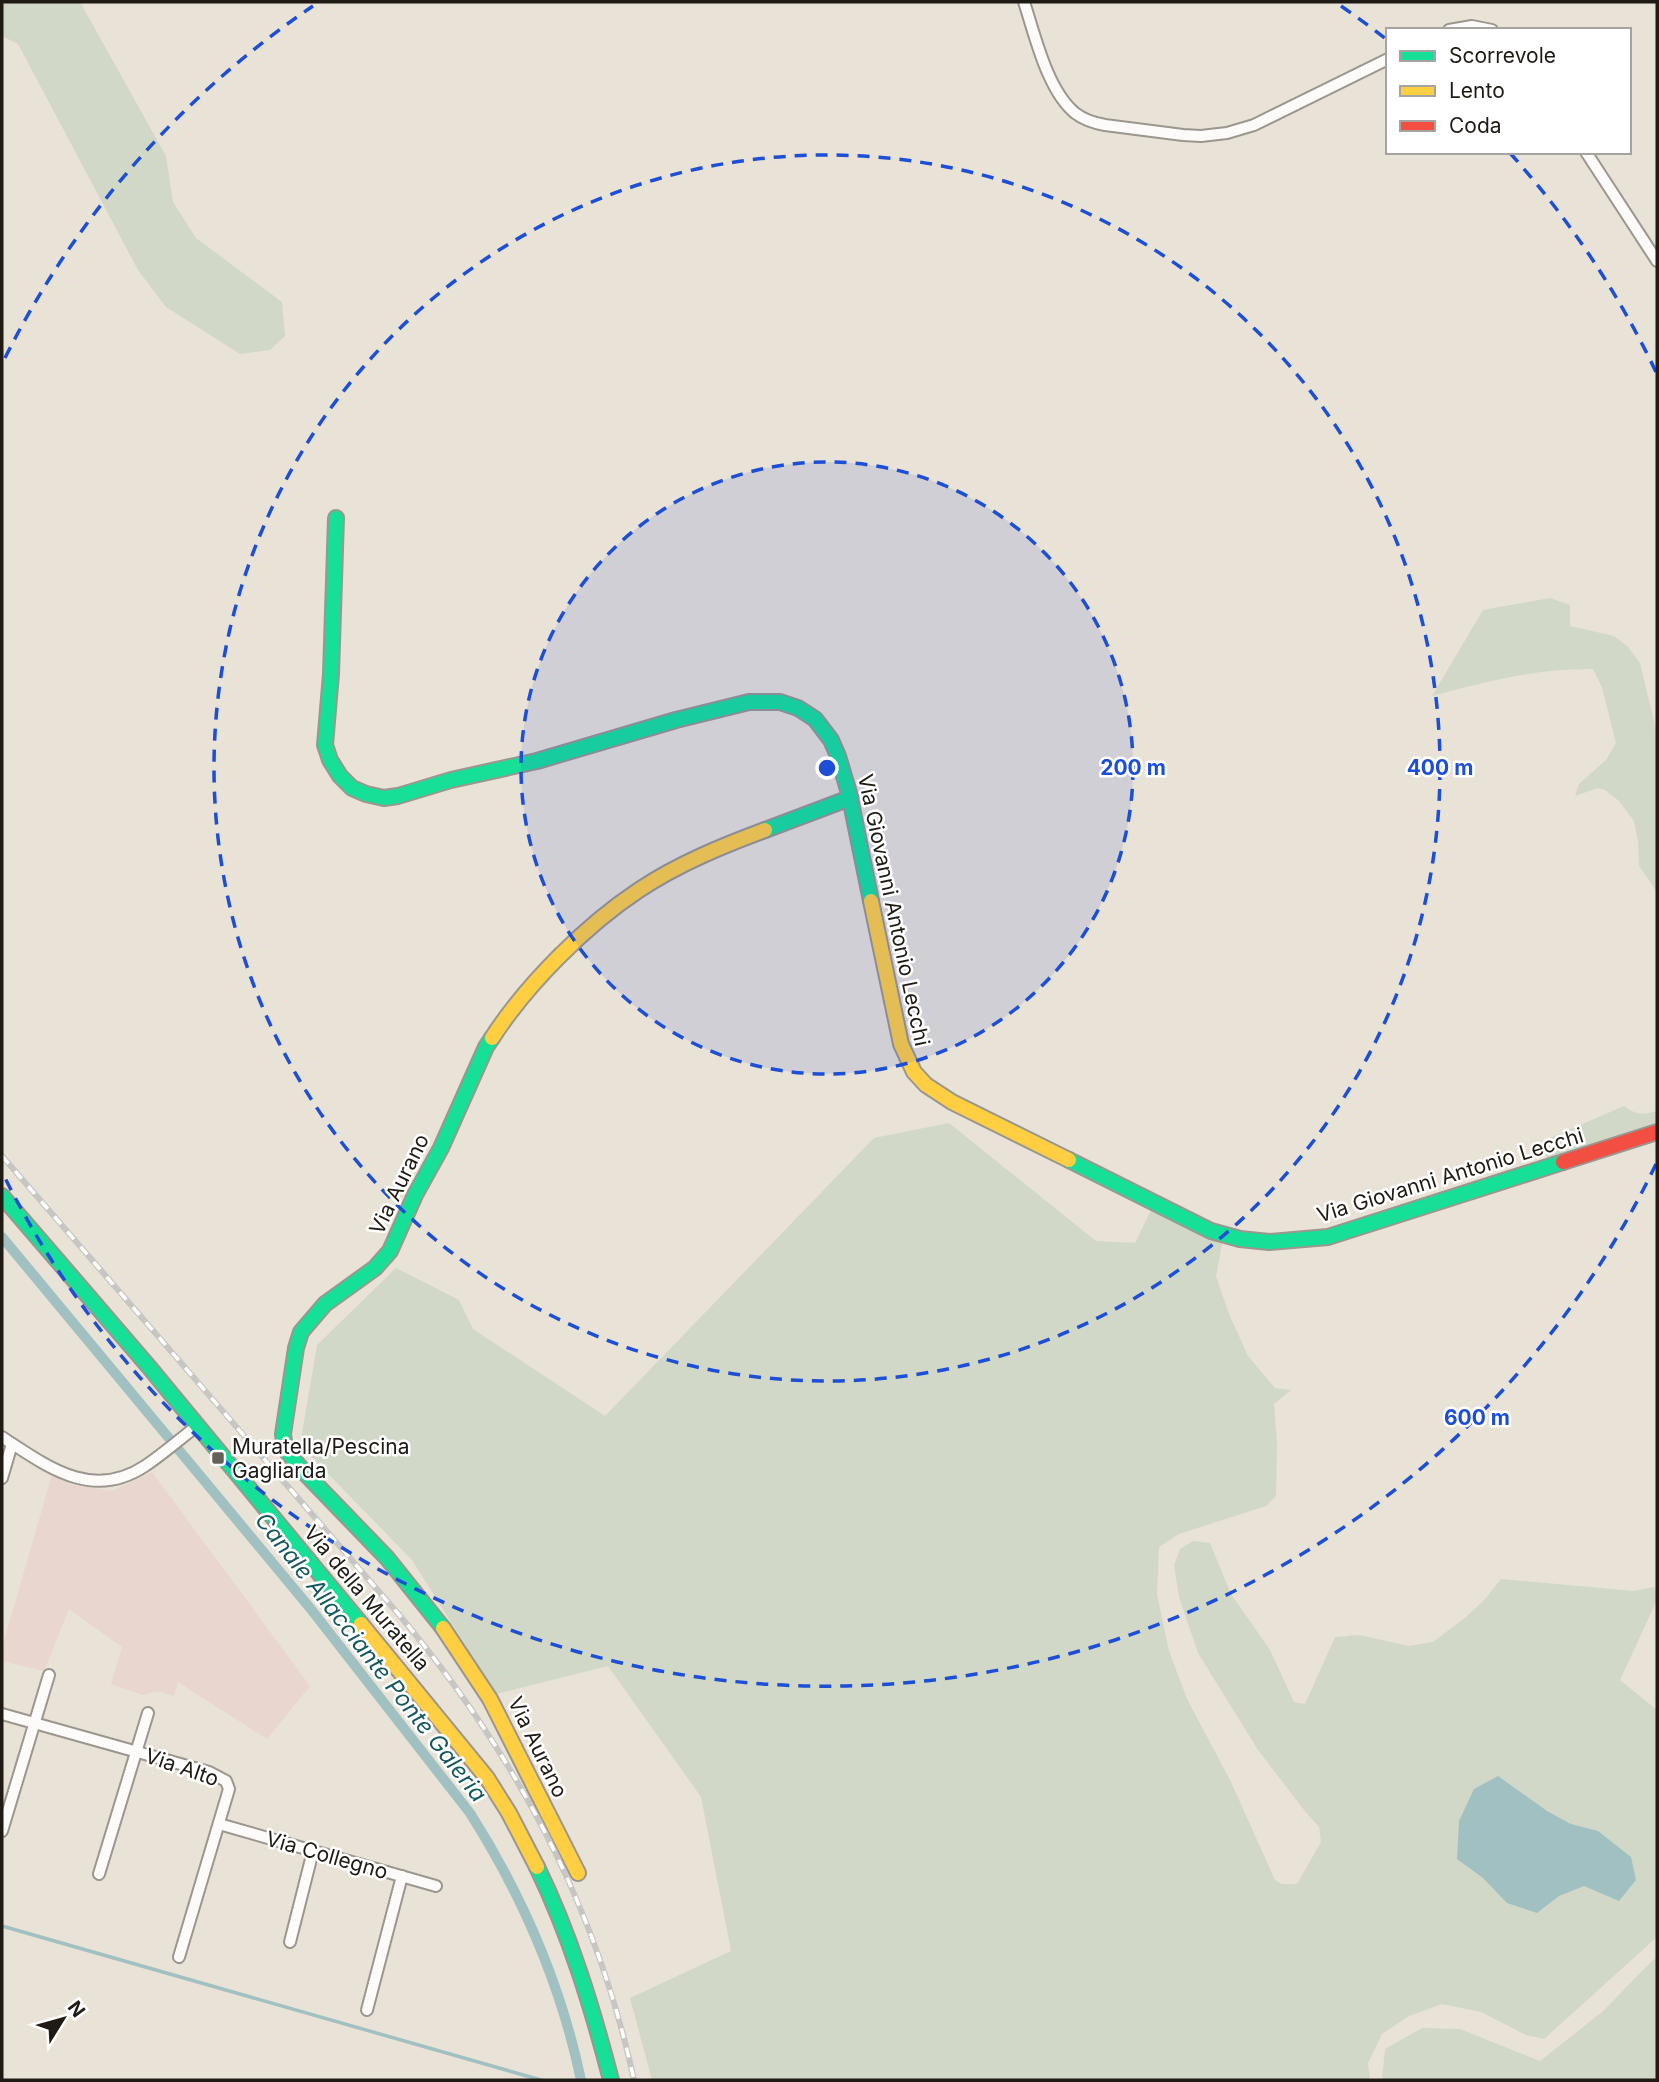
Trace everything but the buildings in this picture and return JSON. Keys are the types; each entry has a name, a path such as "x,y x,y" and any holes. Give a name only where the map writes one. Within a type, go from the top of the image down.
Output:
{"street":[{"path":"1024,2 1041,52 1061,98 1077,115 1105,125 1183,135 1227,133 1254,125 1386,59"},
{"path":"1460,28 1482,28"},
{"path":"1587,154 1657,261"},
{"name":"Via Giovanni Antonio Lecchi","path":"336,519 331,674 324,737 330,760 352,788 375,797 398,796 451,780 537,761 676,720 749,702 768,701 796,707 820,724 838,756 850,798 901,1044 908,1064 920,1081 952,1102 1211,1231 1248,1241 1295,1242 1328,1237 1657,1132"},
{"name":"Via Aurano","path":"578,1873 490,1699 451,1638 387,1558 285,1449 283,1434 297,1343 316,1312 370,1272 390,1251 415,1195 441,1148 486,1047 503,1021 550,966 639,890 700,856 756,832 850,798"},
{"name":"Via della Muratella","path":"2,1196 197,1426 491,1785 527,1847 554,1904 589,2002 611,2080"},
{"path":"2,1437 70,1476 98,1482 130,1474 146,1465 197,1426"},
{"path":"2,1478 12,1444"},
{"path":"2,1831 49,1675"},
{"path":"99,1874 148,1713"},
{"name":"Via Alto","path":"2,1714 209,1772 225,1779 229,1789 179,1957"},
{"name":"Via Collegno","path":"219,1824 436,1886"},
{"path":"290,1942 313,1851"},
{"path":"367,2010 402,1876"}],"shaded area":[{"path":"152,1472 310,1686 267,1739 178,1682 174,1696 157,1691 143,1695 111,1684 122,1647 69,1609 44,1671 2,1661 2,1648 52,1475 68,1484 112,1491"}],"green space":[{"path":"2,2 80,2 166,156 173,202 196,238 282,302 285,336 270,350 240,354 166,307 138,270 18,44 2,36"},
{"path":"1550,598 1570,605 1570,626 1614,636 1628,647 1640,663 1657,734 1657,892 1639,866 1634,821 1619,801 1598,788 1575,796 1579,784 1606,760 1616,743 1602,687 1593,669 1532,673 1432,696 1483,610"},
{"path":"1624,1106 1640,1113 1657,1111 1657,1128 1549,1165 1541,1142"},
{"path":"949,1123 1096,1241 1135,1243 1151,1210 1187,1221 1222,1244 1216,1276 1248,1356 1275,1388 1291,1390 1274,1404 1277,1444 1276,1496 1266,1506 1179,1534 1159,1547 1157,1594 1169,1651 1187,1699 1230,1780 1275,1880 1282,1884 1297,1884 1321,1842 1319,1827 1258,1750 1198,1653 1179,1597 1174,1565 1180,1549 1193,1541 1210,1543 1231,1594 1270,1650 1294,1702 1305,1704 1335,1637 1359,1635 1409,1646 1433,1642 1466,1617 1501,1579 1634,1591 1654,1587 1657,1600 1620,1680 1657,1710 1657,1937 1544,2039 1526,2035 1481,2012 1442,2004 1409,2016 1382,2034 1368,2063 1370,2080 652,2080 630,1998 731,1951 701,1797 608,1666 496,1694 412,1560 300,1445 317,1345 396,1268 459,1300 473,1329 605,1416 874,1138"},
{"path":"1657,1958 1657,2080 1382,2080 1385,2049 1422,2028 1460,2029 1540,2061 1602,2012"}],"water":[{"path":"1498,1776 1547,1811 1571,1824 1598,1831 1631,1857 1636,1880 1619,1901 1584,1886 1559,1896 1537,1913 1507,1903 1483,1878 1457,1859 1459,1821 1474,1789"}],"waterway":[{"name":"Canale Allacciante Ponte Galeria","path":"2,1237 310,1608 470,1813 523,1908 538,1942 563,2010 581,2080"},
{"path":"2,1926 541,2080"}],"railway":[{"path":"2,1156 401,1617 480,1723 546,1834 574,1893 598,1953 618,2015 634,2080"}],"traffic: fast":[{"path":"336,518 331,674 325,745 340,776 352,788 384,798 398,796 451,780 537,761 676,720 749,702 780,702 798,708 815,719 831,740 849,793 871,901"},
{"path":"765,830 850,798"},
{"path":"443,1628 387,1558 303,1471 285,1449 283,1434 296,1348 301,1332 325,1304 375,1268 390,1251 492,1038"},
{"path":"1069,1160 1211,1231 1240,1239 1269,1242 1328,1237 1563,1162"},
{"path":"2,1196 149,1367 361,1624"},
{"path":"537,1867 579,1972 611,2080"}],"traffic: slow":[{"path":"492,1038 540,977 578,938 619,904 685,864 765,830"},
{"path":"871,901 901,1044 914,1072 926,1085 952,1102 1069,1160"},
{"path":"361,1624 487,1778 537,1867"},
{"path":"443,1628 490,1699 578,1873"}],"traffic: jam":[{"path":"1563,1162 1657,1132"}],"place":[{"name":"Muratella/Pescina Gagliarda","path":"218,1458"}]}
